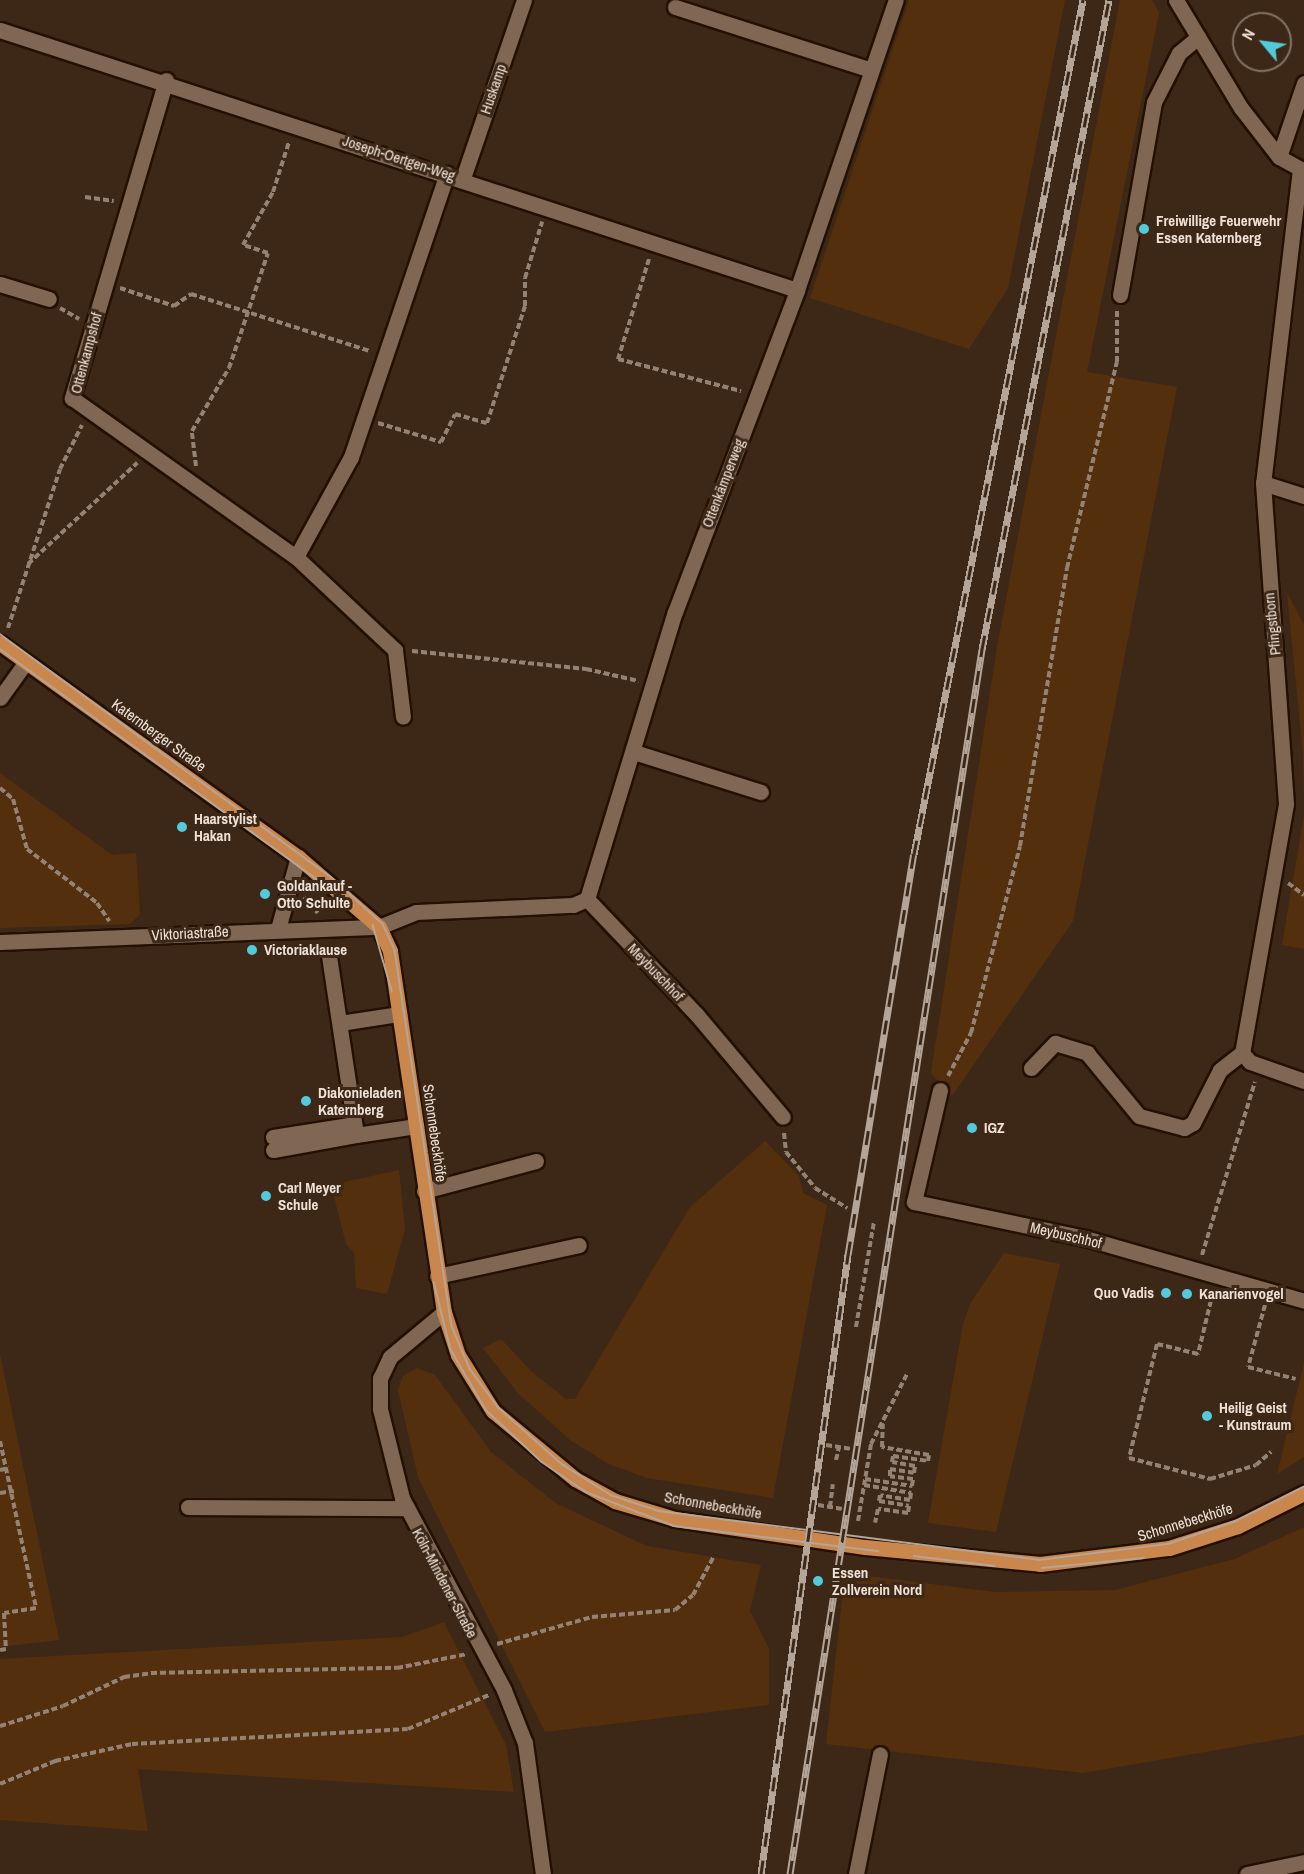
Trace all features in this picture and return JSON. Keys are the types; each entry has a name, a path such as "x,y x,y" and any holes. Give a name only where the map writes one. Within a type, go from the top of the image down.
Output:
{"main road":[{"name":"Katernberger Straße","path":"1,639 26,662 298,857 379,927"},
{"name":"Schonnebeckhöfe","path":"379,927 390,951 424,1191 444,1312 475,1387 539,1453 615,1500 675,1519 896,1551 1069,1563 1144,1554 1208,1537 1304,1493"}],"street":[{"name":"Huskamp","path":"462,178 524,0"},
{"name":"Ottenkämperweg","path":"587,899 634,752 675,612 797,290 896,0"},
{"path":"1176,0 1279,157 1302,170"},
{"path":"675,7 871,70"},
{"name":"Joseph-Oertgen-Weg","path":"0,30 166,80 797,290"},
{"path":"1120,295 1154,102 1179,53 1198,36"},
{"name":"Ottenkampshof","path":"166,80 72,398 296,557 395,650"},
{"path":"1279,157 1304,82"},
{"name":"Pfingstborn","path":"1242,1053 1286,804 1263,483 1302,170"},
{"path":"296,557 338,487 388,357 447,174"},
{"path":"0,284 49,299"},
{"path":"1263,483 1304,496"},
{"path":"395,650 403,717"},
{"path":"0,698 26,662"},
{"path":"634,752 761,792"},
{"path":"278,929 298,857"},
{"path":"379,927 417,912 573,904 587,899"},
{"name":"Meybuschhof","path":"587,899 697,1015 783,1117"},
{"name":"Viktoriastraße","path":"0,942 278,929 379,927"},
{"path":"329,956 355,1129"},
{"path":"340,1023 399,1014"},
{"path":"1031,1068 1055,1043 1087,1053 1138,1116 1184,1128 1193,1123 1220,1070 1242,1053 1261,1066 1304,1081"},
{"name":"Meybuschhof","path":"940,1090 914,1202 1085,1238 1300,1302"},
{"path":"273,1144 355,1129 416,1126"},
{"path":"424,1191 536,1161"},
{"path":"437,1276 579,1245"},
{"name":"Köln-Mindener-Straße","path":"444,1312 396,1349 380,1378 387,1443 407,1508 504,1690 525,1743 543,1874"},
{"path":"188,1507 407,1508"},
{"path":"856,1874 880,1754"},
{"path":"1247,1874 1304,1862"}],"path":[{"path":"198,488 192,431 229,368 268,253 243,245 273,192 294,123"},
{"path":"85,197 129,205"},
{"path":"364,418 441,442 455,414 487,423 525,306 525,278 547,207"},
{"path":"655,243 618,359 757,395"},
{"path":"106,284 174,306 191,294 388,357"},
{"path":"940,1090 972,1033 1020,846 1067,568 1117,362 1120,295"},
{"path":"49,299 70,317 94,324"},
{"path":"1,639 60,469 89,411"},
{"path":"26,566 148,452"},
{"path":"395,650 586,669 654,686"},
{"path":"0,788 14,799 27,849 97,903 120,937"},
{"path":"1198,1270 1261,1066"},
{"path":"783,1117 786,1152 824,1197 848,1208"},
{"path":"856,1327 873,1222"},
{"path":"1217,1276 1198,1354 1157,1344 1129,1458 1210,1479 1256,1465 1271,1452"},
{"path":"1268,1291 1248,1367 1296,1379"},
{"path":"858,1521 871,1444 907,1374"},
{"path":"865,1479 912,1486 913,1479 890,1476 890,1469 914,1473 915,1466 892,1462 893,1456 928,1461 929,1455 882,1448 883,1424"},
{"path":"0,1440 14,1491 36,1608 4,1613 6,1649 0,1650"},
{"path":"826,1445 852,1449"},
{"path":"836,1461 838,1447"},
{"path":"0,1470 9,1468"},
{"path":"830,1507 833,1484"},
{"path":"864,1485 911,1493 910,1500 880,1495 879,1501 909,1506 908,1513 878,1509 876,1523"},
{"path":"0,1493 14,1491"},
{"path":"818,1505 843,1509"},
{"path":"0,1726 63,1706 124,1677 151,1673 397,1668 481,1650 592,1617 675,1610 693,1595 714,1556"},
{"path":"0,1784 55,1761 132,1744 408,1729 504,1690"}],"shaded area":[{"path":"909,0 1065,0 1008,288 969,349 810,298"},
{"path":"1120,0 1152,0 1159,13 1087,372 1177,387 1073,921 952,1096 931,1073 998,641"},
{"path":"1287,593 1304,625 1304,805 1303,754"},
{"path":"0,773 112,855 136,853 140,914 130,924 0,928"},
{"path":"1304,815 1304,949 1282,945"},
{"path":"765,1141 799,1176 803,1193 827,1205 773,1498 647,1478 609,1464 570,1440 517,1392 483,1348 501,1339 532,1372 566,1399 575,1399 690,1207"},
{"path":"399,1170 405,1229 387,1294 356,1288 354,1253 346,1244 331,1185"},
{"path":"1004,1253 1060,1264 996,1532 928,1523 963,1324 970,1304"},
{"path":"0,1354 59,1640 0,1647"},
{"path":"1304,1363 1304,1457 1277,1474"},
{"path":"417,1368 435,1375 491,1452 557,1504 647,1546 761,1565 750,1611 769,1649 769,1705 545,1732 418,1477 398,1390 403,1376"},
{"path":"1304,1527 1304,1735 1083,1773 826,1744 845,1573 994,1592 1115,1590 1235,1559"},
{"path":"444,1622 506,1745 514,1792 138,1769 148,1831 0,1820 0,1659 402,1637"}],"tram line":[{"path":"0,634 331,877 383,924 395,950 452,1326 470,1369 498,1407 562,1464 611,1495 659,1511 1039,1560 1168,1544 1236,1521 1304,1487"},
{"path":"0,649 354,906"},
{"path":"373,925 392,991"},
{"path":"434,1282 451,1350 486,1410 542,1462 586,1492 674,1526 878,1551"},
{"path":"914,1556 994,1566"},
{"path":"1042,1568 1144,1558"}],"railway":[{"path":"761,1874 848,1255 914,854 1083,0"},
{"path":"790,1874 982,649 1109,0"}],"place":[{"name":"Freiwillige Feuerwehr Essen Katernberg","path":"1144,229"},
{"name":"Haarstylist Hakan","path":"182,827"},
{"name":"Goldankauf - Otto Schulte","path":"265,894"},
{"name":"Victoriaklause","path":"252,950"},
{"name":"Diakonieladen Katernberg","path":"306,1101"},
{"name":"IGZ","path":"972,1128"},
{"name":"Carl Meyer Schule","path":"266,1196"},
{"name":"Quo Vadis","path":"1166,1293"},
{"name":"Kanarienvogel","path":"1187,1294"},
{"name":"Heilig Geist - Kunstraum","path":"1207,1416"},
{"name":"Essen Zollverein Nord","path":"818,1581"}]}
